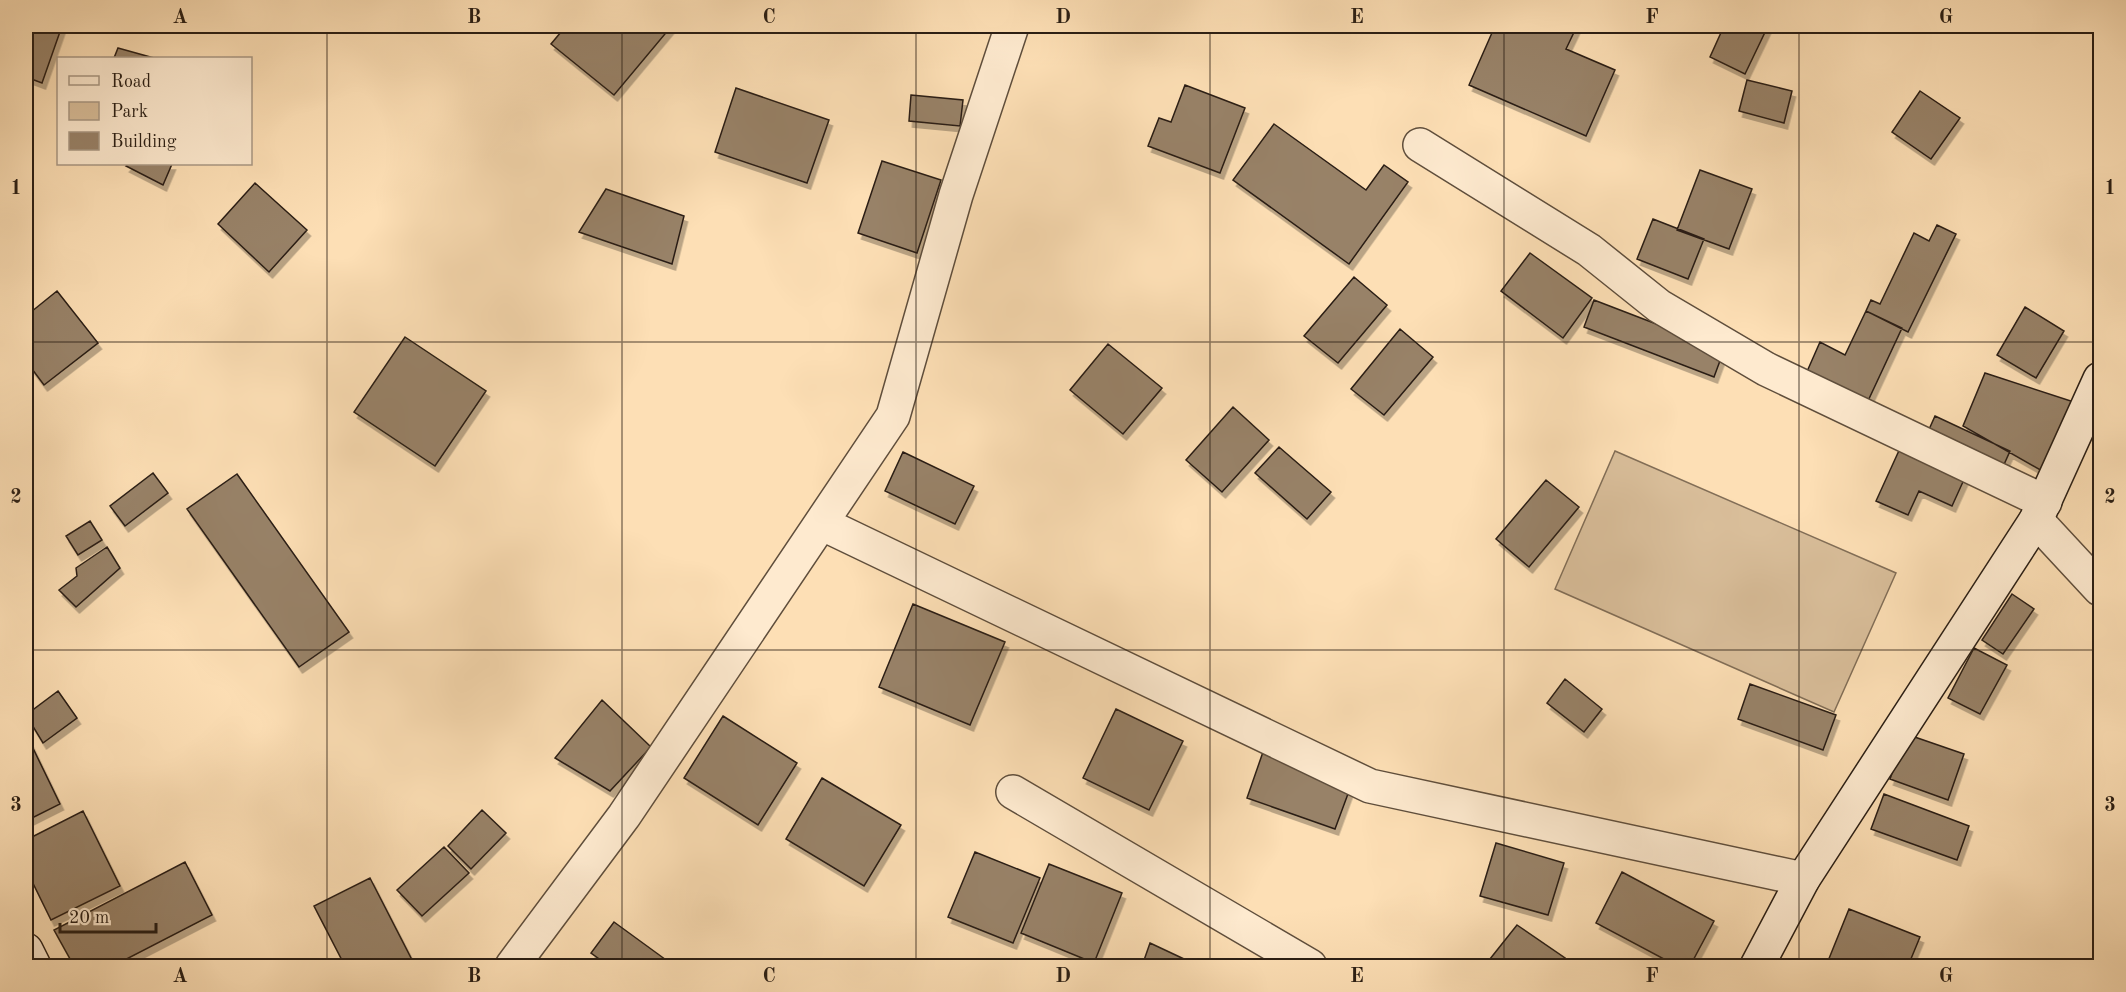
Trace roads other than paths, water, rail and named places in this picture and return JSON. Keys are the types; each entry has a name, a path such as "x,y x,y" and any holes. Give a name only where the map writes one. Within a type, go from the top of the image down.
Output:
{"street":[{"path":"512,966 624,816 893,416 956,195 1012,26"},
{"path":"1420,145 1589,250 1659,306 1766,369 2041,511 2100,589"},
{"path":"1757,966 1803,879 2041,511 2100,379"},
{"path":"821,523 1370,786 1803,879"},
{"path":"1013,792 1310,966"},
{"path":"26,950 34,966"}]}
